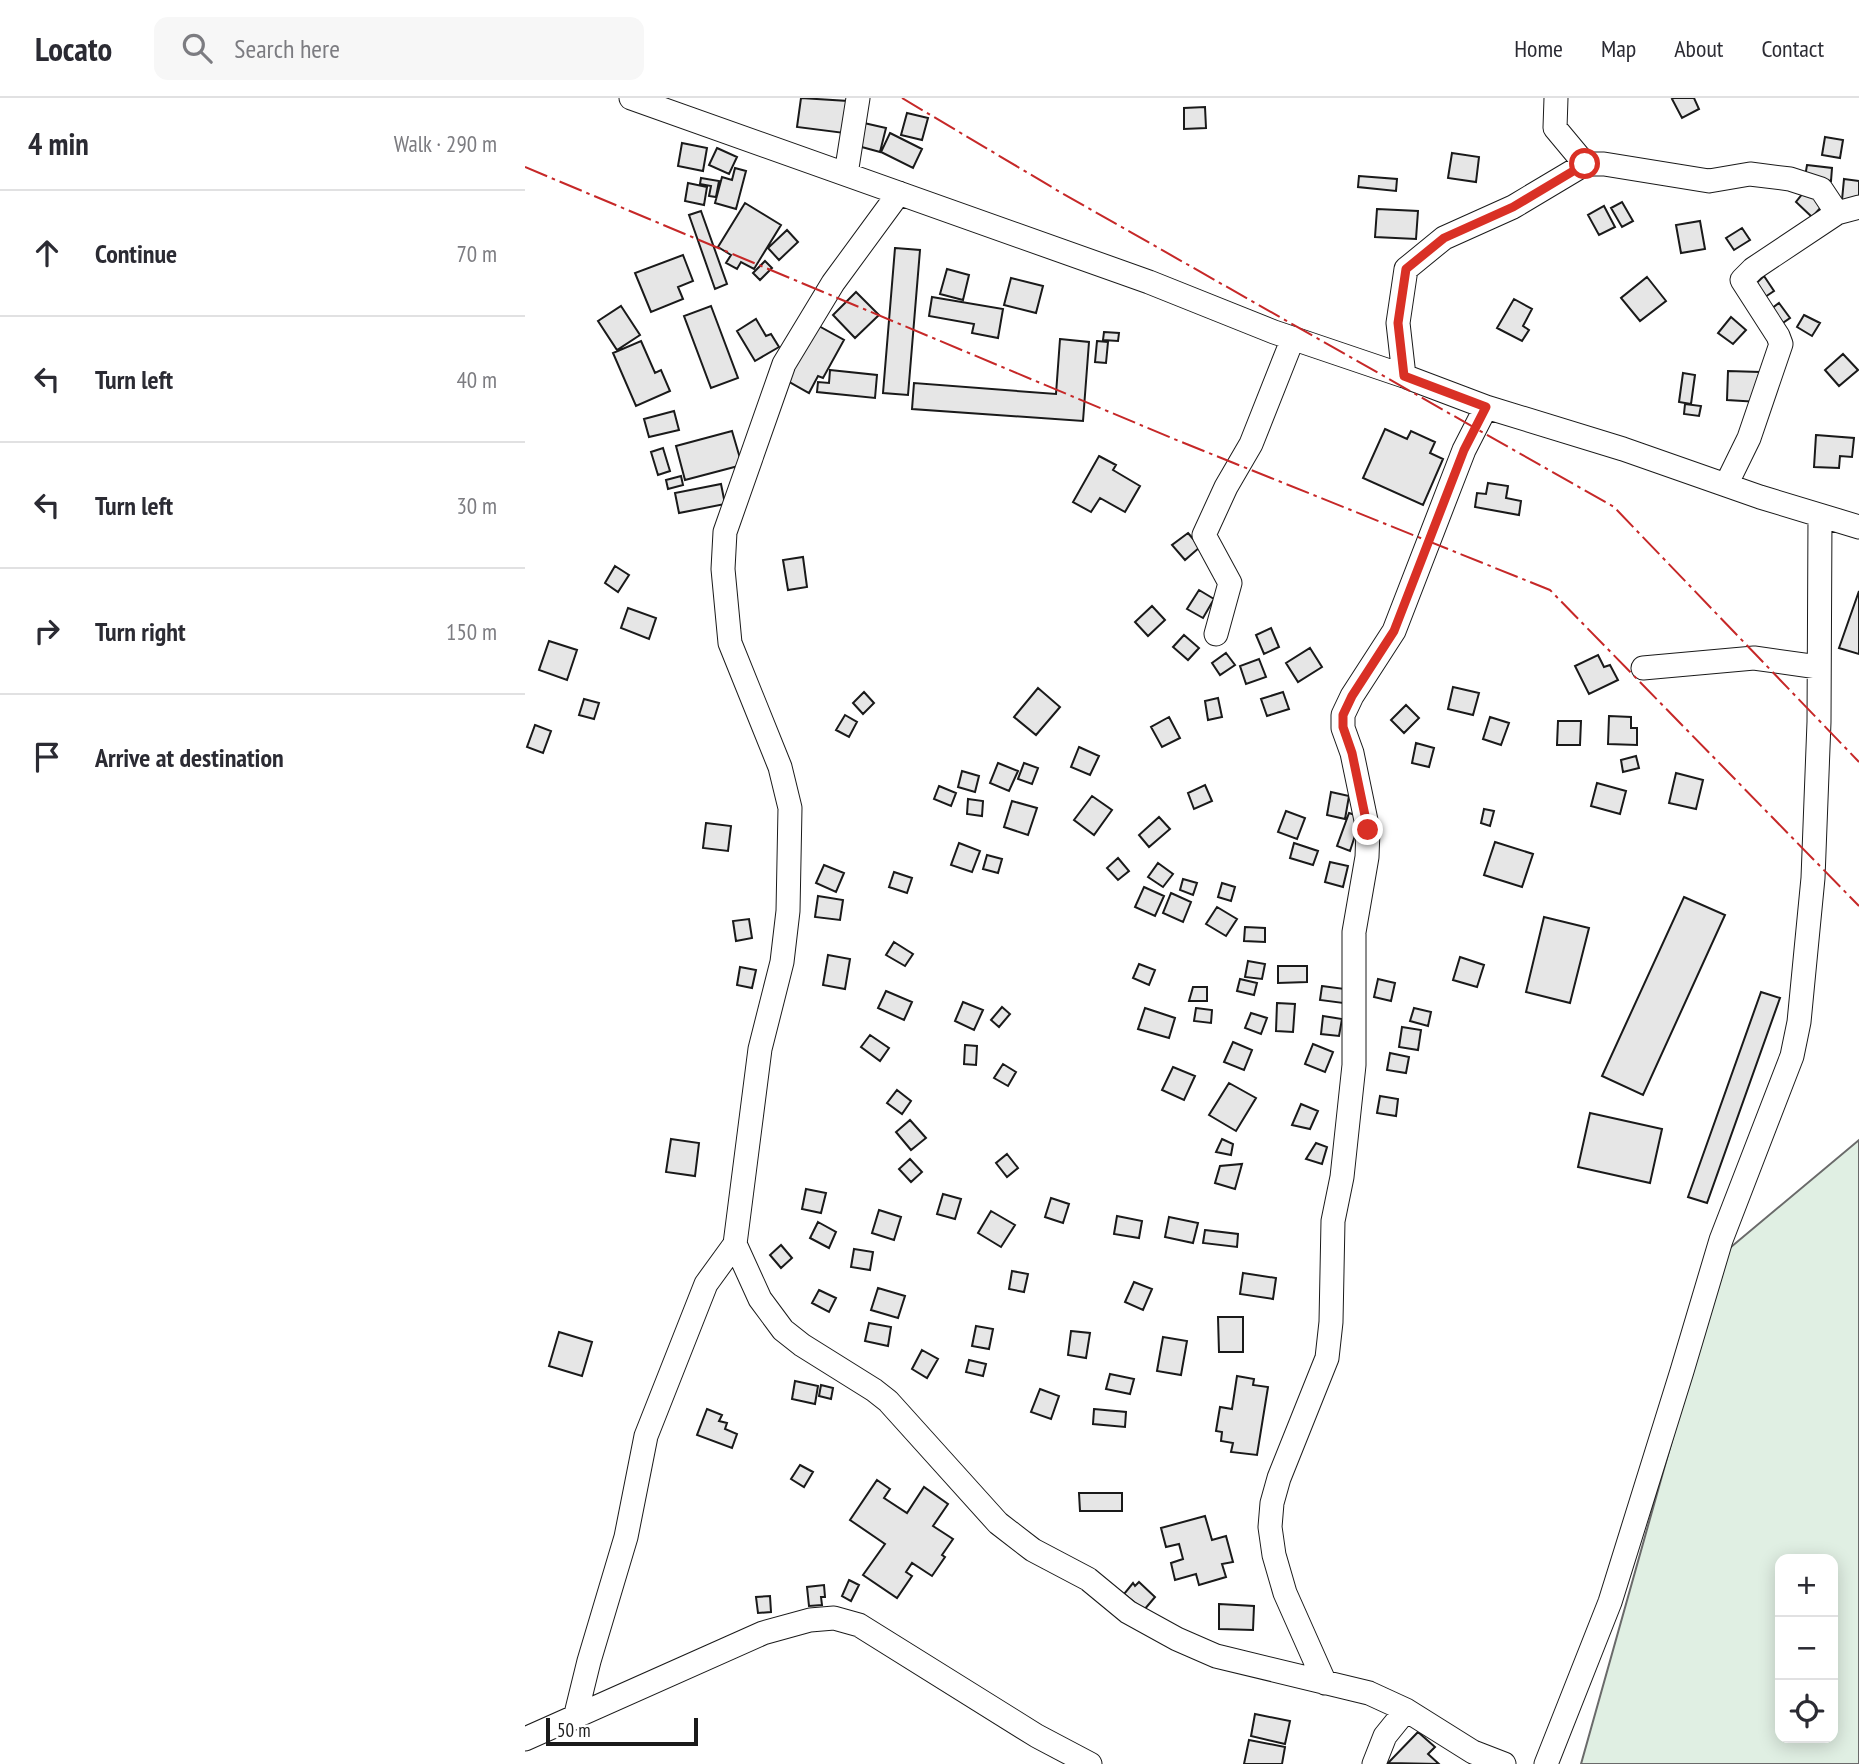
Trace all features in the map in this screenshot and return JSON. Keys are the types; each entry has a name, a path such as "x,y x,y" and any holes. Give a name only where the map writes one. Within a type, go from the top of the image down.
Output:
{"street":[{"path":"631,98 1149,282 1293,338 1486,407 1859,527"},
{"path":"846,174 858,98"},
{"path":"1556,98 1555,128 1585,164"},
{"path":"1404,376 1398,323 1406,269 1444,238 1513,207 1585,164 1604,164 1709,181 1750,174 1790,179 1821,189 1848,210 1753,269 1742,280 1781,344 1749,438 1726,485"},
{"path":"575,1718 626,1537 646,1436 706,1283 735,1244 760,1049 782,962 788,911 790,808 780,767 730,643 723,569 725,533 784,364 833,283 899,194"},
{"path":"1216,634 1230,583 1204,535 1226,487 1251,444 1293,338"},
{"path":"1325,1683 1285,1593 1273,1555 1270,1527 1272,1503 1279,1478 1327,1358 1333,1221 1342,1177 1355,1065 1354,932 1367,857 1368,830 1352,753 1343,727 1343,715 1352,696 1394,631 1464,450 1486,407"},
{"path":"1546,1764 1610,1602 1721,1240 1792,1056 1814,878 1819,723 1820,516"},
{"path":"1643,668 1754,658 1818,667"},
{"path":"735,1244 760,1299 783,1330 888,1401 998,1523 1033,1550 1088,1579 1128,1612 1177,1639 1216,1656 1369,1693 1406,1710 1473,1752 1503,1764"},
{"path":"525,1739 763,1633 810,1620 834,1618 859,1625 1037,1737 1090,1764"},
{"path":"1374,1764 1385,1736 1406,1710"}],"green space":[{"path":"1859,1140 1859,1764 1581,1764 1725,1252"}],"building":[{"path":"801,98 848,101 844,133 797,127"},
{"path":"1694,98 1699,109 1682,118 1672,99"},
{"path":"1205,107 1206,128 1184,129 1184,108"},
{"path":"907,113 928,118 922,140 901,135"},
{"path":"864,123 886,128 880,152 858,146"},
{"path":"890,133 922,149 913,168 881,152"},
{"path":"1825,137 1843,140 1840,158 1822,155"},
{"path":"682,143 707,148 703,171 678,166"},
{"path":"717,148 737,157 729,174 709,165"},
{"path":"1452,153 1479,157 1476,182 1448,178"},
{"path":"1807,165 1832,168 1831,181 1805,177"},
{"path":"735,168 746,171 736,209 715,203 722,177 732,180"},
{"path":"1359,176 1397,179 1396,191 1358,187"},
{"path":"701,178 719,181 716,197 709,196 711,186 700,184"},
{"path":"1844,179 1859,181 1859,201 1842,200"},
{"path":"688,183 707,187 704,205 685,201"},
{"path":"1807,188 1824,204 1812,217 1796,202"},
{"path":"1622,202 1633,221 1622,227 1611,208"},
{"path":"745,203 781,225 754,269 741,262 737,269 726,263 731,255 718,247"},
{"path":"1604,206 1615,227 1599,235 1588,215"},
{"path":"1377,209 1418,211 1416,239 1375,237"},
{"path":"701,211 727,284 715,289 689,215"},
{"path":"1700,221 1705,249 1681,253 1676,225"},
{"path":"1742,228 1750,240 1734,250 1726,238"},
{"path":"787,230 798,242 779,260 768,248"},
{"path":"895,248 920,250 908,395 883,393"},
{"path":"683,255 693,281 678,287 683,299 651,312 635,273"},
{"path":"765,261 772,268 760,280 753,273"},
{"path":"947,269 969,275 963,300 940,294"},
{"path":"1764,276 1774,291 1759,301 1750,289"},
{"path":"1647,277 1666,301 1640,321 1621,298"},
{"path":"1011,278 1043,286 1036,313 1004,305"},
{"path":"856,292 879,315 855,338 833,315"},
{"path":"932,297 1003,309 998,338 972,333 974,324 929,316"},
{"path":"1514,299 1532,309 1523,326 1529,330 1522,341 1497,328"},
{"path":"1779,303 1790,318 1777,327 1767,312"},
{"path":"621,306 640,335 617,350 598,321"},
{"path":"711,306 738,378 711,388 684,316"},
{"path":"1804,315 1820,323 1812,336 1797,327"},
{"path":"1731,317 1746,330 1733,344 1718,333"},
{"path":"756,319 766,336 771,334 779,347 755,361 737,331"},
{"path":"817,325 844,340 823,378 818,376 809,393 786,380"},
{"path":"1104,332 1119,333 1118,341 1103,340"},
{"path":"1060,339 1089,342 1083,421 912,409 914,383 1056,394"},
{"path":"641,341 655,373 661,370 670,391 636,406 613,353"},
{"path":"1097,341 1108,342 1106,363 1095,362"},
{"path":"1843,354 1858,370 1839,386 1825,370"},
{"path":"830,370 877,375 875,398 817,392 818,382 829,383"},
{"path":"1728,371 1760,372 1759,402 1727,400"},
{"path":"1683,373 1695,375 1691,404 1679,402"},
{"path":"1685,404 1701,406 1699,416 1684,414"},
{"path":"674,411 679,430 649,437 644,419"},
{"path":"1385,429 1407,439 1411,431 1435,442 1430,453 1443,459 1423,505 1363,478"},
{"path":"732,431 742,465 685,480 676,446"},
{"path":"1816,435 1854,438 1852,457 1840,456 1839,468 1814,467"},
{"path":"663,448 670,471 658,475 651,452"},
{"path":"1099,456 1116,465 1113,470 1140,486 1125,512 1100,498 1091,512 1073,502"},
{"path":"681,476 683,485 668,489 666,480"},
{"path":"1488,483 1508,486 1506,498 1521,501 1519,515 1475,507 1477,493 1486,494"},
{"path":"721,484 725,504 679,513 675,493"},
{"path":"1188,533 1200,547 1185,560 1172,545"},
{"path":"803,557 807,587 788,590 783,560"},
{"path":"615,566 629,575 618,592 605,583"},
{"path":"1199,590 1214,599 1203,618 1187,609"},
{"path":"1859,591 1859,654 1839,648"},
{"path":"1152,606 1165,620 1148,636 1135,622"},
{"path":"628,608 656,618 649,639 621,628"},
{"path":"1271,628 1279,647 1264,654 1256,635"},
{"path":"1184,635 1199,648 1188,660 1173,647"},
{"path":"549,641 577,650 567,680 539,670"},
{"path":"1310,648 1322,667 1298,682 1286,663"},
{"path":"1226,653 1235,665 1220,675 1212,663"},
{"path":"1598,655 1604,667 1610,665 1618,680 1589,694 1575,666"},
{"path":"1259,659 1266,677 1246,684 1240,666"},
{"path":"1453,687 1479,693 1473,715 1448,709"},
{"path":"1038,688 1060,707 1036,735 1014,717"},
{"path":"864,692 874,703 863,714 853,703"},
{"path":"1283,692 1289,709 1267,716 1261,699"},
{"path":"1218,698 1222,717 1208,720 1205,701"},
{"path":"584,699 599,703 594,719 579,715"},
{"path":"1406,705 1419,718 1404,733 1391,720"},
{"path":"845,715 857,722 849,737 836,730"},
{"path":"1609,716 1631,717 1631,728 1637,728 1637,745 1608,744"},
{"path":"1169,717 1180,738 1162,747 1151,727"},
{"path":"1490,717 1509,723 1501,745 1483,739"},
{"path":"1558,721 1581,721 1580,745 1557,745"},
{"path":"535,725 551,731 543,753 527,747"},
{"path":"1416,743 1434,748 1429,767 1412,763"},
{"path":"1079,747 1099,756 1090,775 1071,767"},
{"path":"1636,756 1639,768 1623,772 1621,760"},
{"path":"998,763 1018,771 1009,791 990,783"},
{"path":"1024,763 1038,768 1032,784 1018,779"},
{"path":"962,771 979,776 975,792 958,787"},
{"path":"1676,773 1703,780 1696,809 1669,803"},
{"path":"1597,783 1626,791 1620,814 1591,806"},
{"path":"1205,785 1212,801 1194,809 1188,793"},
{"path":"939,786 956,793 951,806 934,799"},
{"path":"1331,792 1349,796 1345,819 1327,815"},
{"path":"1092,796 1112,810 1094,835 1074,820"},
{"path":"968,799 983,801 982,816 967,814"},
{"path":"1012,801 1037,808 1028,835 1004,827"},
{"path":"1484,809 1494,811 1490,826 1481,823"},
{"path":"1286,811 1305,818 1297,839 1278,832"},
{"path":"1349,813 1361,817 1350,851 1337,846"},
{"path":"1159,817 1170,829 1149,847 1139,835"},
{"path":"706,823 731,826 728,851 703,848"},
{"path":"1495,842 1533,854 1522,887 1484,875"},
{"path":"959,843 980,851 972,872 951,865"},
{"path":"1294,843 1318,851 1313,865 1290,858"},
{"path":"987,855 1002,859 998,873 983,869"},
{"path":"1118,858 1129,871 1118,880 1107,868"},
{"path":"1330,862 1348,866 1343,887 1325,882"},
{"path":"1158,863 1173,874 1163,887 1148,877"},
{"path":"824,865 844,873 836,892 816,883"},
{"path":"894,872 912,878 907,893 889,887"},
{"path":"1183,879 1197,883 1193,895 1180,890"},
{"path":"1222,883 1235,887 1231,901 1218,897"},
{"path":"1144,887 1164,896 1155,916 1135,907"},
{"path":"1171,893 1191,902 1183,922 1163,913"},
{"path":"818,896 843,900 840,920 815,917"},
{"path":"1684,897 1725,915 1643,1095 1602,1076"},
{"path":"1217,907 1237,919 1226,936 1206,924"},
{"path":"1544,917 1589,928 1570,1003 1526,992"},
{"path":"749,919 752,938 736,941 733,921"},
{"path":"1245,927 1265,928 1265,942 1244,941"},
{"path":"894,942 913,954 905,966 886,955"},
{"path":"828,955 850,959 845,989 823,985"},
{"path":"1460,957 1484,965 1477,987 1453,980"},
{"path":"1248,961 1265,964 1262,979 1245,977"},
{"path":"1139,964 1155,970 1149,985 1133,978"},
{"path":"1278,966 1307,966 1307,982 1278,983"},
{"path":"740,967 756,970 752,988 737,985"},
{"path":"1240,979 1257,983 1254,995 1237,991"},
{"path":"1378,979 1395,983 1391,1001 1374,997"},
{"path":"1322,986 1345,989 1343,1003 1320,1000"},
{"path":"1193,987 1207,987 1207,1001 1189,1001"},
{"path":"886,991 912,1002 904,1020 878,1008"},
{"path":"1761,992 1780,998 1707,1203 1688,1197"},
{"path":"963,1002 983,1010 974,1030 955,1021"},
{"path":"1277,1003 1295,1004 1293,1032 1276,1031"},
{"path":"1002,1007 1010,1014 999,1027 991,1020"},
{"path":"1145,1008 1175,1018 1169,1038 1138,1029"},
{"path":"1196,1008 1212,1010 1211,1023 1194,1021"},
{"path":"1414,1008 1431,1012 1428,1026 1410,1021"},
{"path":"1251,1013 1267,1018 1261,1034 1245,1028"},
{"path":"1323,1016 1342,1019 1339,1036 1321,1034"},
{"path":"1402,1027 1421,1030 1418,1050 1399,1047"},
{"path":"870,1035 889,1048 880,1061 861,1047"},
{"path":"1233,1042 1252,1050 1244,1070 1224,1062"},
{"path":"1313,1044 1333,1052 1325,1072 1305,1064"},
{"path":"965,1045 977,1046 976,1065 964,1064"},
{"path":"1390,1053 1409,1057 1406,1073 1387,1070"},
{"path":"1003,1064 1016,1072 1008,1086 994,1078"},
{"path":"1173,1067 1195,1076 1184,1100 1162,1090"},
{"path":"1229,1083 1256,1098 1236,1131 1209,1115"},
{"path":"897,1090 911,1101 902,1114 887,1103"},
{"path":"1380,1096 1398,1099 1396,1116 1377,1113"},
{"path":"1301,1104 1318,1111 1310,1129 1292,1125"},
{"path":"1590,1113 1662,1129 1650,1183 1578,1167"},
{"path":"910,1120 926,1138 911,1150 896,1132"},
{"path":"671,1139 699,1143 695,1176 666,1172"},
{"path":"1222,1139 1233,1144 1231,1155 1216,1152"},
{"path":"1316,1143 1327,1147 1322,1164 1306,1159"},
{"path":"1007,1154 1018,1168 1007,1177 996,1163"},
{"path":"910,1159 922,1172 911,1182 899,1169"},
{"path":"1242,1164 1235,1189 1215,1183 1220,1166"},
{"path":"806,1189 826,1193 821,1213 802,1209"},
{"path":"943,1194 961,1199 955,1219 937,1214"},
{"path":"1051,1198 1069,1204 1063,1223 1045,1217"},
{"path":"879,1210 901,1217 894,1240 872,1233"},
{"path":"991,1211 1015,1225 1001,1247 978,1233"},
{"path":"1117,1216 1142,1221 1139,1238 1114,1234"},
{"path":"1169,1217 1198,1223 1193,1243 1165,1237"},
{"path":"818,1222 836,1232 829,1248 810,1238"},
{"path":"1205,1230 1238,1234 1237,1247 1203,1243"},
{"path":"781,1245 792,1258 781,1268 770,1255"},
{"path":"854,1249 873,1252 870,1270 851,1267"},
{"path":"1012,1271 1028,1274 1024,1292 1009,1289"},
{"path":"1243,1273 1276,1278 1273,1299 1240,1294"},
{"path":"1134,1282 1152,1289 1143,1310 1125,1302"},
{"path":"878,1288 905,1296 898,1318 871,1310"},
{"path":"819,1290 836,1298 829,1312 812,1303"},
{"path":"1218,1317 1243,1317 1243,1352 1219,1352"},
{"path":"869,1323 891,1327 888,1346 865,1341"},
{"path":"976,1326 993,1329 989,1349 972,1346"},
{"path":"1071,1331 1090,1333 1086,1358 1068,1355"},
{"path":"559,1332 592,1342 582,1376 549,1366"},
{"path":"1163,1337 1187,1341 1181,1375 1157,1371"},
{"path":"922,1350 938,1359 927,1378 912,1369"},
{"path":"969,1360 986,1364 983,1376 966,1372"},
{"path":"1110,1374 1134,1379 1130,1394 1106,1389"},
{"path":"1237,1376 1254,1379 1253,1385 1268,1387 1257,1455 1231,1452 1233,1443 1221,1441 1222,1432 1216,1431 1220,1407 1232,1409"},
{"path":"795,1381 818,1386 815,1404 792,1399"},
{"path":"821,1385 833,1388 831,1399 819,1396"},
{"path":"1040,1389 1059,1396 1051,1419 1031,1412"},
{"path":"707,1409 722,1415 719,1421 727,1423 725,1429 737,1434 732,1448 697,1435"},
{"path":"1094,1409 1126,1412 1125,1427 1093,1424"},
{"path":"800,1465 813,1472 804,1487 791,1479"},
{"path":"877,1480 890,1489 884,1498 907,1513 924,1487 948,1504 933,1526 953,1539 942,1555 945,1557 932,1576 912,1563 906,1572 912,1576 897,1598 863,1575 885,1544 850,1520"},
{"path":"1079,1493 1122,1493 1122,1511 1080,1511"},
{"path":"1205,1516 1212,1540 1226,1536 1233,1562 1222,1564 1226,1577 1199,1585 1196,1574 1175,1580 1171,1563 1183,1559 1179,1544 1166,1547 1161,1528"},
{"path":"849,1580 859,1585 851,1601 842,1596"},
{"path":"1139,1582 1155,1597 1144,1610 1124,1594 1133,1583 1135,1586"},
{"path":"824,1585 825,1597 821,1597 822,1605 809,1606 807,1587"},
{"path":"770,1596 771,1612 758,1613 756,1597"},
{"path":"1219,1604 1254,1606 1253,1630 1219,1629"},
{"path":"1255,1714 1290,1721 1285,1744 1251,1736"},
{"path":"1418,1732 1435,1747 1428,1754 1439,1764 1388,1763"},
{"path":"1249,1740 1285,1747 1282,1764 1244,1764"}],"power":[{"path":"902,98 1060,192 1614,507 1859,762"},
{"path":"525,167 1174,439 1550,590 1859,906"}],"route":[{"path":"1368,830 1352,753 1343,727 1343,715 1370,666 1394,631 1464,450 1486,407 1404,376 1398,323 1406,269 1444,238 1513,207 1585,164"}]}
